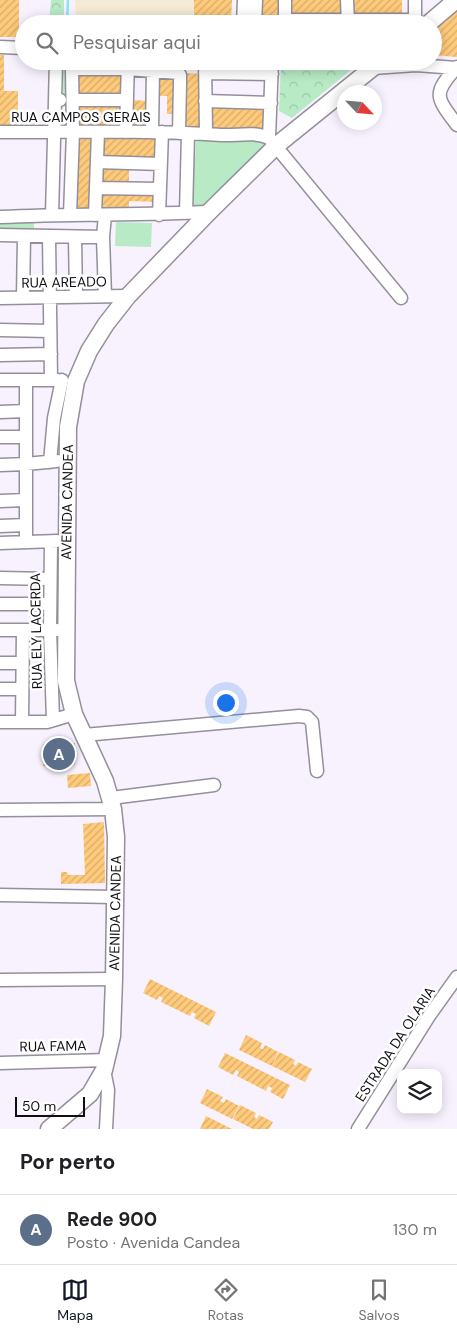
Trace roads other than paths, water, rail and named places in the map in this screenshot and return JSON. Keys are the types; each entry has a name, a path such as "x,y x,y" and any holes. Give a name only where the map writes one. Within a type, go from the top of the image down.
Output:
{"main road":[{"path":"433,15 456,0"},
{"name":"AVENIDA CANDEA","path":"49,1129 90,1094 105,1065 112,1036 114,979 116,837 112,804 74,714 66,682 66,630 59,541 68,460 68,427 63,380 128,296 209,212 273,141 369,70"}],"street":[{"path":"243,15 244,0"},
{"path":"255,15 256,0"},
{"path":"285,0 285,15"},
{"path":"347,0 348,15"},
{"path":"415,0 418,15"},
{"path":"0,47 15,48"},
{"path":"442,66 457,67"},
{"path":"457,67 440,88 438,95 444,108 457,125"},
{"path":"52,214 55,101 60,100 55,100 56,70"},
{"path":"70,214 73,132 72,70"},
{"path":"126,132 128,70"},
{"path":"160,214 161,164 153,70 178,73 180,75 186,213"},
{"path":"205,70 206,134"},
{"path":"272,70 273,141 401,298"},
{"path":"72,100 127,100"},
{"path":"205,101 271,103"},
{"name":"RUA CAMPOS GERAIS","path":"0,132 262,134 273,141"},
{"path":"98,132 96,188 104,237 105,296"},
{"path":"97,162 161,164"},
{"path":"96,188 160,189"},
{"path":"0,216 209,212"},
{"path":"0,235 104,237"},
{"path":"23,298 24,236"},
{"path":"50,236 51,354 63,380 54,418 50,462"},
{"path":"75,237 76,297"},
{"name":"RUA AREADO","path":"0,298 128,296"},
{"path":"0,330 50,331"},
{"path":"0,355 51,354"},
{"path":"0,380 63,380"},
{"path":"26,380 26,542"},
{"path":"0,412 26,411"},
{"path":"0,437 26,437"},
{"path":"0,464 26,464 68,460"},
{"path":"0,501 26,500"},
{"path":"0,526 26,525"},
{"path":"0,543 59,541"},
{"name":"RUA ELY LACERDA","path":"53,720 50,578 59,541"},
{"path":"0,578 50,578"},
{"path":"0,604 50,604"},
{"path":"0,630 66,630"},
{"path":"22,722 23,630"},
{"path":"0,663 22,663"},
{"path":"0,689 21,689"},
{"path":"0,722 53,720 74,714"},
{"path":"84,735 299,716 307,717 312,722 317,771"},
{"path":"0,810 112,804 214,785"},
{"path":"0,895 115,897"},
{"name":"ESTRADA DA OLARIA","path":"358,1129 429,1016 457,977"},
{"path":"0,980 114,979"},
{"name":"RUA FAMA","path":"0,1062 105,1065"},
{"path":"105,1065 108,1090 106,1129"}],"waterway":[{"path":"67,15 68,0"}],"place":[{"name":"Rede 900","path":"59,754"}]}
